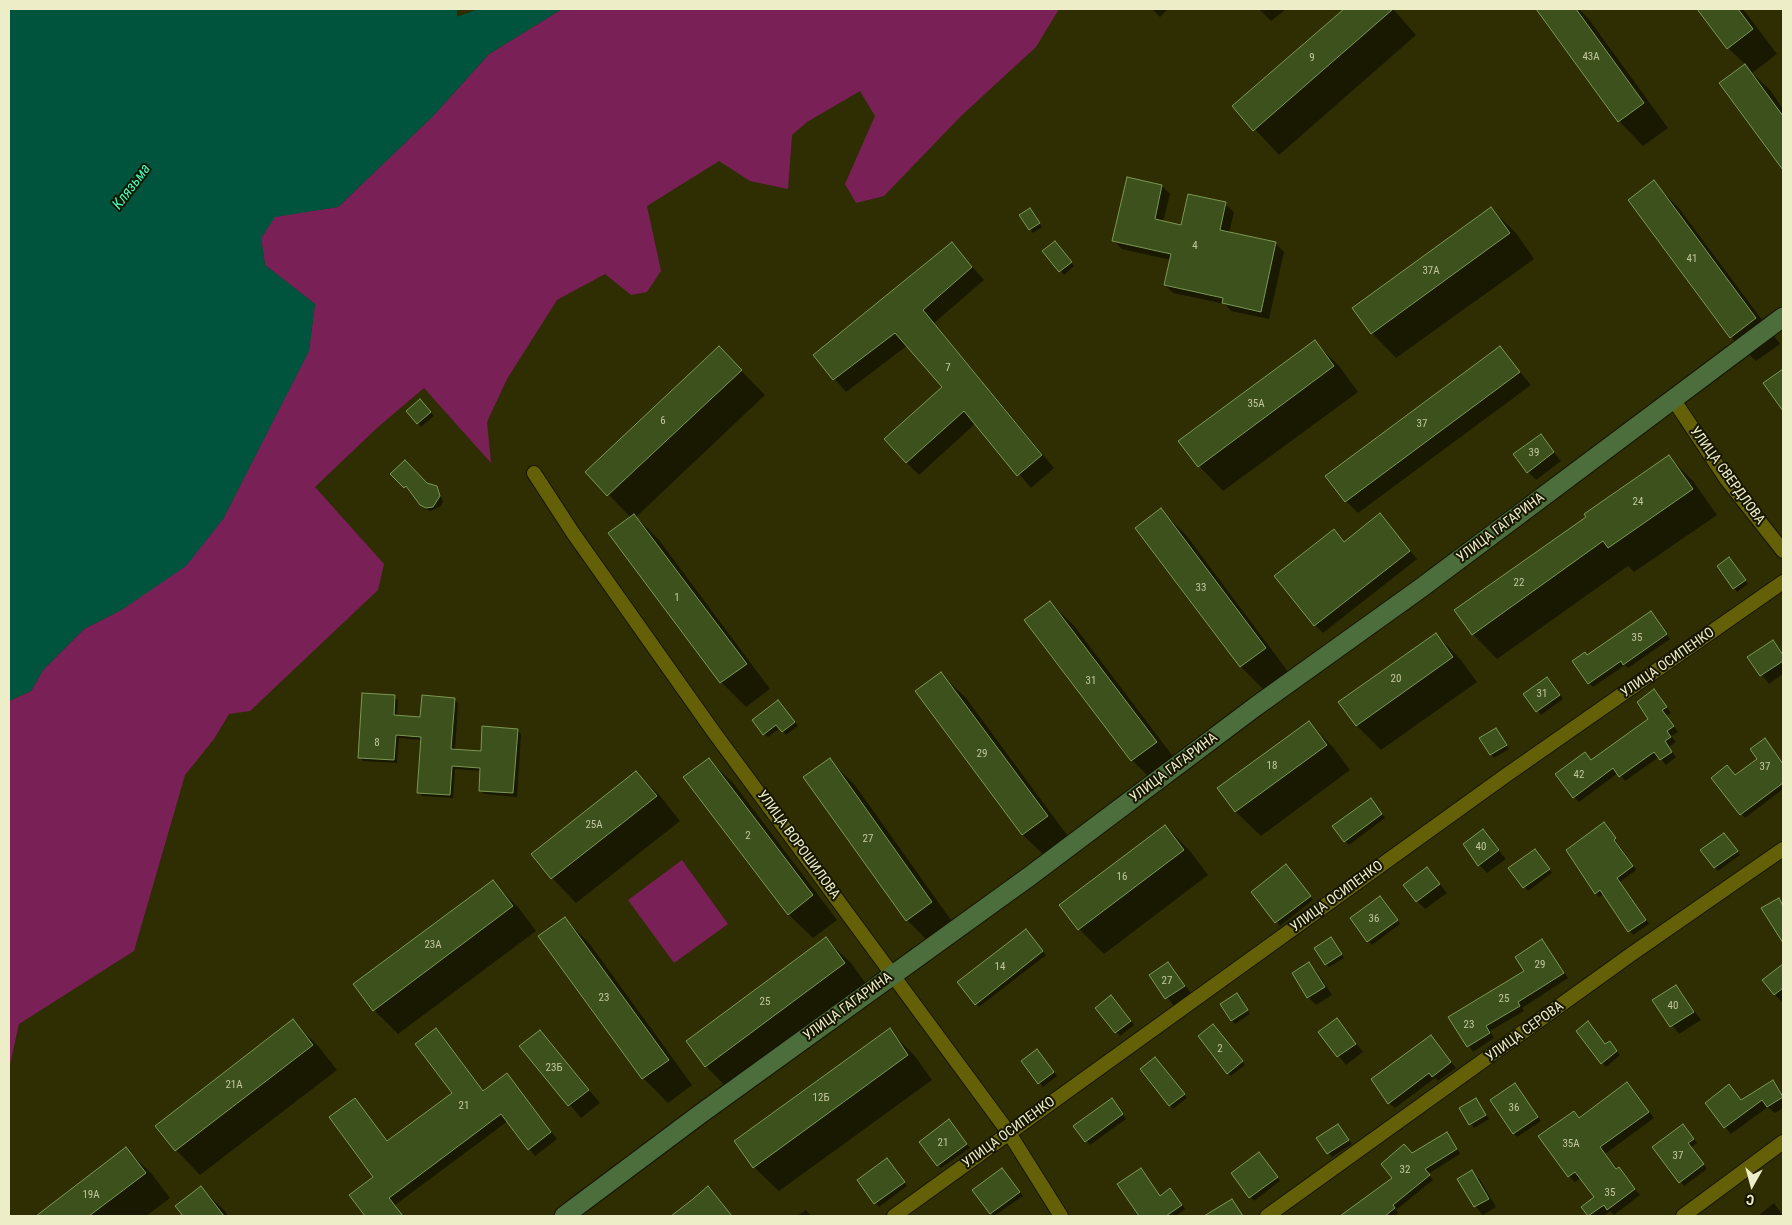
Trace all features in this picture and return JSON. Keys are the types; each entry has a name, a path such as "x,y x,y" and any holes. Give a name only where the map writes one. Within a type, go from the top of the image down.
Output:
{"main road":[{"name":"УЛИЦА ГАГАРИНА","path":"564,1216 1421,588 1783,317"}],"street":[{"name":"УЛИЦА СВЕРДЛОВА","path":"1673,399 1727,480 1783,551"},
{"name":"УЛИЦА ВОРОШИЛОВА","path":"534,473 573,533 713,731 1009,1133 1061,1216"},
{"name":"УЛИЦА ОСИПЕНКО","path":"894,1216 1505,776 1783,582"},
{"name":"УЛИЦА СЕРОВА","path":"1268,1216 1633,953 1783,849"},
{"path":"1683,1216 1783,1142"}],"shaded area":[{"path":"562,9 1059,9 1036,47 961,116 884,196 856,203 845,184 875,116 860,91 807,122 792,135 788,189 750,181 719,161 647,206 661,271 647,292 631,295 605,274 557,300 507,379 487,422 491,463 424,388 378,427 315,487 384,564 378,590 250,711 229,714 214,739 185,775 134,951 19,1024 9,1069 9,701 31,691 43,670 84,629 123,609 223,519 309,350 315,304 265,265 261,238 275,216 338,207 433,116 489,54"},
{"path":"682,860 728,924 674,963 628,900"}],"water":[{"name":"Клязьма","path":"9,9 457,9 457,17 478,9 562,9 489,54 433,116 338,207 275,217 261,238 265,265 315,304 309,351 223,519 186,566 123,609 84,629 43,670 31,691 9,701"}],"building":[{"path":"1344,9 1393,9 1253,131 1232,106"},
{"path":"1536,9 1576,9 1644,103 1618,122"},
{"path":"1697,9 1738,9 1753,29 1727,49"},
{"path":"1745,64 1783,116 1783,170 1719,83"},
{"path":"1127,177 1162,185 1155,219 1181,225 1188,194 1226,202 1220,230 1276,242 1261,312 1222,303 1223,298 1164,285 1171,254 1112,241"},
{"path":"1654,180 1756,318 1730,338 1628,200"},
{"path":"1491,207 1510,233 1371,334 1352,308"},
{"path":"1030,208 1040,223 1029,230 1019,215"},
{"path":"1055,241 1072,262 1059,272 1042,251"},
{"path":"952,242 972,267 923,310 1042,455 1017,476 964,411 906,463 884,439 942,387 895,333 833,380 813,355"},
{"path":"1315,340 1334,366 1198,467 1178,441"},
{"path":"719,346 742,370 607,496 585,472"},
{"path":"1500,346 1520,372 1345,502 1325,476"},
{"path":"1783,369 1783,411 1763,383"},
{"path":"420,399 431,412 417,424 406,411"},
{"path":"1541,434 1554,452 1527,473 1513,454"},
{"path":"1669,455 1693,489 1608,548 1603,541 1472,635 1454,610 1586,517 1584,514"},
{"path":"405,460 427,483 437,486 440,496 433,507 426,508 420,505 406,486 404,488 390,474"},
{"path":"1161,508 1266,648 1240,667 1135,528"},
{"path":"1380,513 1410,551 1314,626 1274,576 1334,529 1344,542"},
{"path":"634,514 747,664 720,683 608,533"},
{"path":"1729,557 1746,580 1733,589 1717,566"},
{"path":"1050,601 1157,742 1131,761 1024,620"},
{"path":"1651,611 1667,634 1623,665 1621,661 1588,684 1572,661 1585,652 1587,655"},
{"path":"1436,633 1453,657 1356,726 1338,702"},
{"path":"1773,640 1783,655 1783,661 1760,676 1747,657"},
{"path":"941,672 1048,816 1022,835 915,691"},
{"path":"1547,677 1560,695 1536,712 1523,694"},
{"path":"1654,689 1667,707 1662,710 1674,726 1667,731 1671,737 1665,741 1672,752 1660,760 1654,752 1619,777 1613,768 1573,798 1555,774 1585,752 1591,760 1648,719 1637,702"},
{"path":"362,693 395,695 394,715 420,717 422,695 455,698 451,749 481,751 482,726 518,729 513,793 479,791 480,768 452,766 450,795 417,793 421,737 396,735 394,760 358,758"},
{"path":"778,700 795,722 782,732 776,725 763,735 752,720"},
{"path":"1309,721 1327,745 1235,812 1217,788"},
{"path":"1496,728 1507,745 1490,755 1479,738"},
{"path":"1765,738 1783,764 1783,783 1740,815 1711,778 1727,765 1735,775 1757,759 1750,749"},
{"path":"709,758 813,895 788,915 683,777"},
{"path":"830,758 932,902 906,921 803,777"},
{"path":"636,771 657,796 551,879 531,854"},
{"path":"1371,798 1382,814 1344,842 1332,826"},
{"path":"1604,822 1616,838 1614,840 1633,866 1617,878 1646,920 1628,932 1600,890 1595,894 1566,850"},
{"path":"1165,825 1184,850 1078,930 1059,905"},
{"path":"1483,829 1499,850 1478,866 1463,844"},
{"path":"1724,833 1738,851 1714,868 1700,850"},
{"path":"1535,849 1550,869 1523,888 1508,868"},
{"path":"1286,864 1311,896 1275,923 1251,892"},
{"path":"1427,867 1440,884 1416,902 1403,885"},
{"path":"493,880 513,906 373,1011 353,984"},
{"path":"1380,896 1398,920 1367,942 1350,918"},
{"path":"1779,898 1783,906 1783,943 1761,908"},
{"path":"565,917 669,1060 642,1079 538,936"},
{"path":"1026,929 1043,951 975,1005 957,982"},
{"path":"826,937 845,963 705,1067 686,1041"},
{"path":"1331,937 1342,954 1325,965 1314,948"},
{"path":"1542,939 1564,973 1518,1002 1520,1006 1486,1026 1490,1033 1467,1047 1448,1017 1524,971 1515,957"},
{"path":"1168,962 1185,986 1165,999 1149,975"},
{"path":"1309,962 1325,987 1307,998 1292,973"},
{"path":"1783,964 1783,988 1774,995 1762,980"},
{"path":"1676,985 1694,1012 1670,1027 1652,1000"},
{"path":"1237,993 1248,1010 1231,1021 1220,1004"},
{"path":"1111,995 1131,1021 1115,1033 1095,1008"},
{"path":"1337,1018 1356,1044 1337,1057 1318,1032"},
{"path":"293,1019 313,1045 175,1151 155,1126"},
{"path":"1588,1021 1605,1044 1610,1041 1617,1051 1601,1064 1576,1031"},
{"path":"1213,1024 1243,1061 1227,1074 1198,1036"},
{"path":"436,1028 483,1091 507,1073 551,1132 528,1150 501,1114 389,1198 403,1216 365,1216 349,1195 373,1177 329,1117 355,1098 387,1141 452,1093 415,1044"},
{"path":"890,1028 908,1055 753,1168 734,1141"},
{"path":"540,1030 589,1090 568,1106 519,1046"},
{"path":"1431,1035 1451,1062 1432,1077 1429,1073 1388,1104 1371,1079"},
{"path":"1037,1049 1054,1072 1038,1084 1021,1061"},
{"path":"1155,1057 1185,1094 1169,1106 1140,1069"},
{"path":"1773,1080 1783,1097 1767,1107 1762,1100 1724,1128 1705,1103 1729,1084 1741,1100"},
{"path":"1627,1082 1649,1112 1600,1147 1616,1169 1619,1167 1635,1189 1607,1210 1604,1205 1588,1216 1581,1207 1594,1197 1575,1172 1568,1177 1538,1136 1574,1111 1579,1118"},
{"path":"1515,1083 1538,1117 1513,1134 1490,1100"},
{"path":"1112,1098 1123,1114 1085,1142 1073,1126"},
{"path":"1476,1098 1486,1115 1469,1125 1459,1108"},
{"path":"949,1119 967,1144 937,1166 919,1142"},
{"path":"1338,1124 1349,1140 1327,1154 1316,1138"},
{"path":"1683,1124 1694,1139 1688,1143 1704,1164 1679,1183 1652,1147"},
{"path":"1447,1132 1457,1149 1425,1169 1430,1175 1393,1205 1395,1208 1385,1216 1340,1216 1392,1178 1381,1164 1404,1144 1412,1153"},
{"path":"126,1147 146,1173 89,1216 36,1216"},
{"path":"1259,1152 1278,1177 1249,1198 1231,1173"},
{"path":"887,1158 905,1182 874,1204 857,1180"},
{"path":"1002,1168 1020,1192 990,1214 972,1190"},
{"path":"1141,1168 1160,1196 1170,1188 1182,1205 1166,1216 1139,1216 1117,1184"},
{"path":"1472,1170 1489,1199 1474,1207 1457,1179"},
{"path":"201,1186 224,1216 183,1216 175,1206"},
{"path":"708,1186 732,1216 671,1216 693,1199"},
{"path":"1232,1199 1243,1216 1204,1216"}]}
